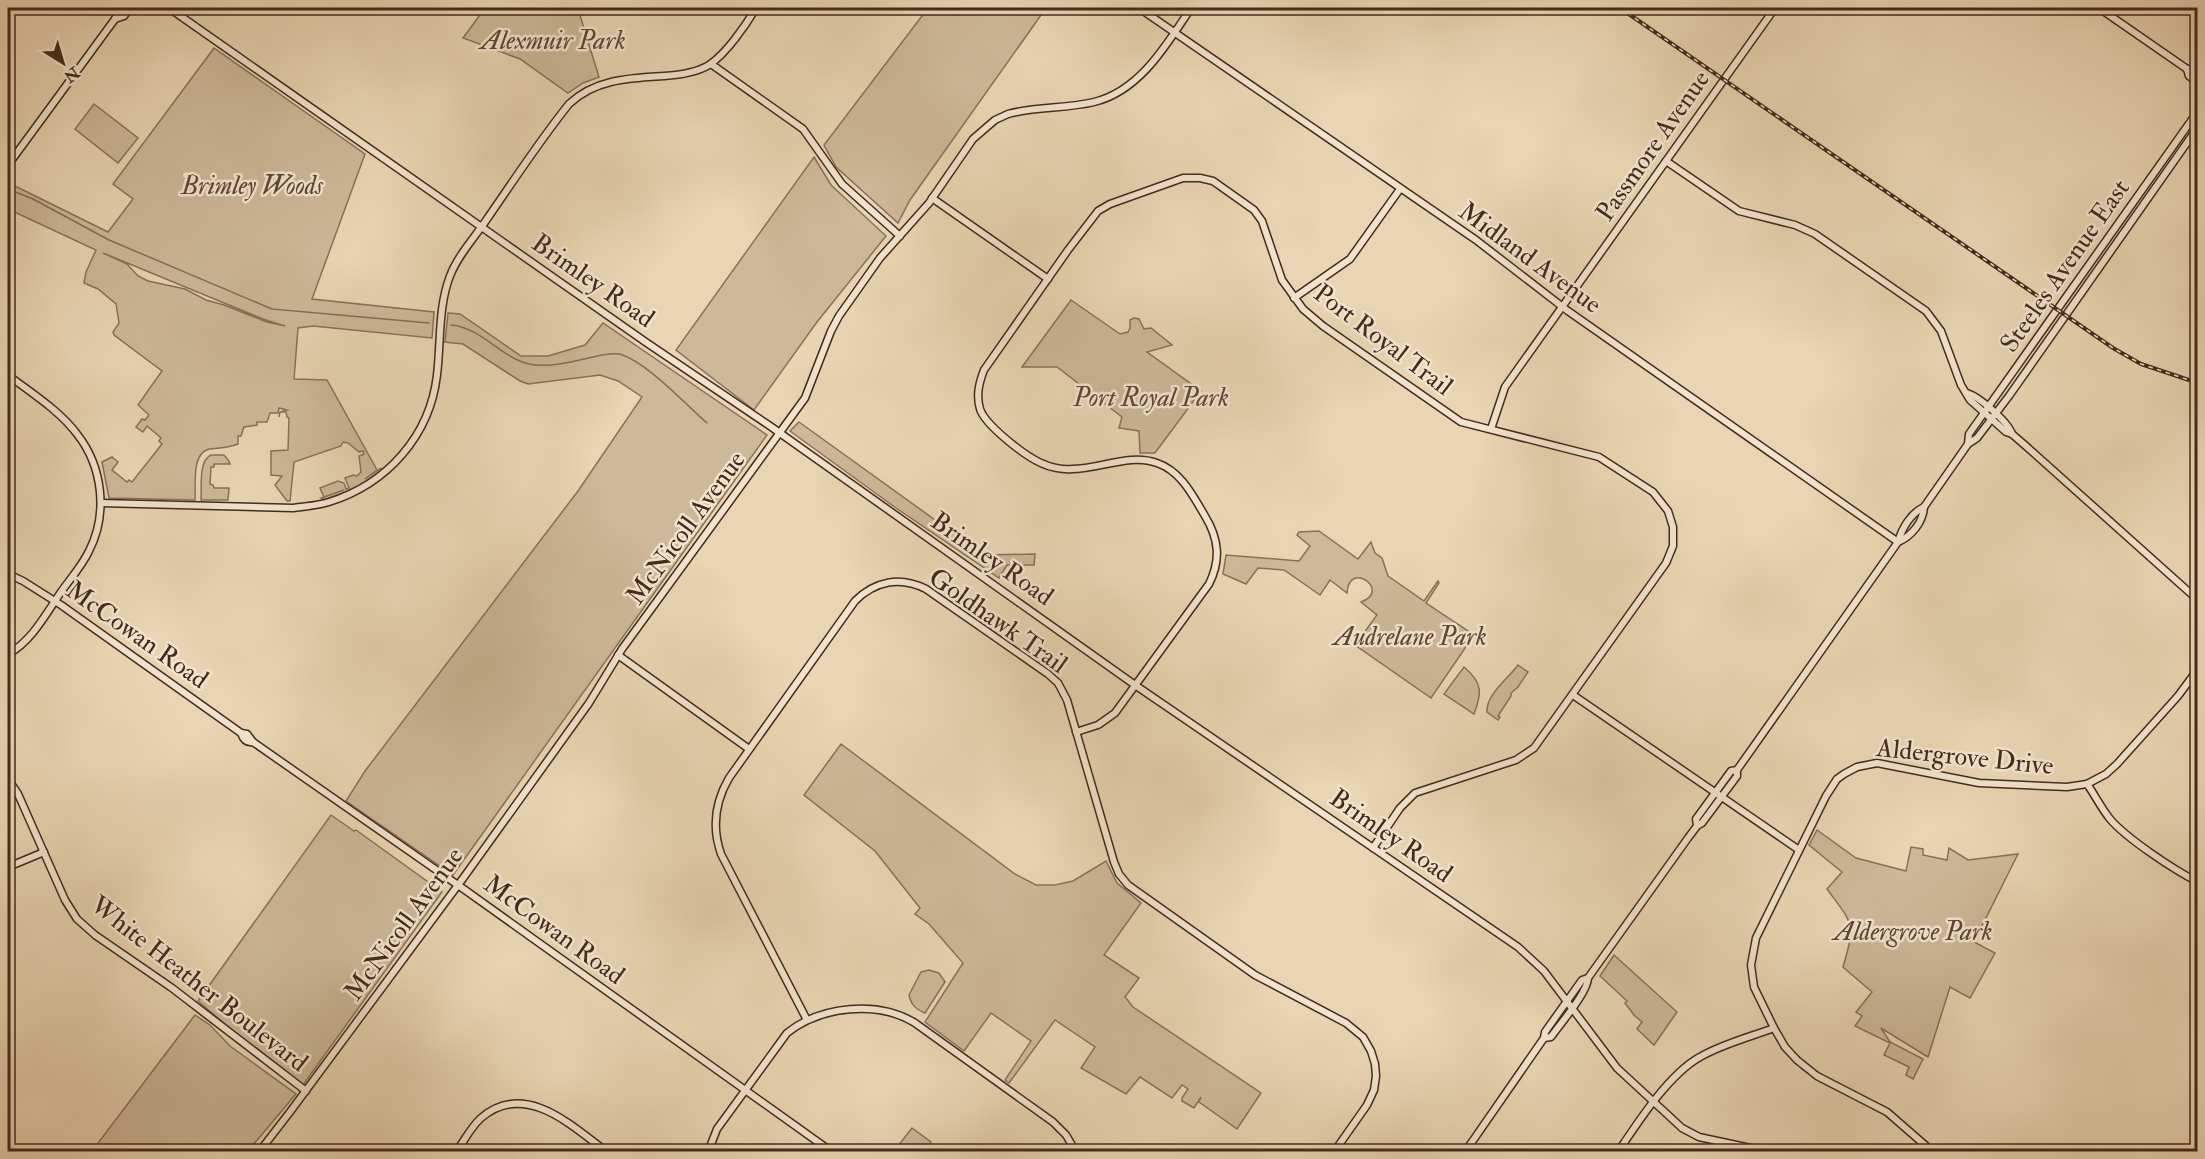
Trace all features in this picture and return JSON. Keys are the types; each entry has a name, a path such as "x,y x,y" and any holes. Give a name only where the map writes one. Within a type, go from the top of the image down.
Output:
{"street":[{"path":"8,165 115,19 120,8"},
{"path":"115,19 124,16 130,8"},
{"name":"Brimley Road","path":"163,8 169,8 647,343 780,433 1135,685 1518,947 1544,971 1617,1068 1682,1128 1699,1137 1769,1152"},
{"path":"100,503 293,508 320,504 343,497 379,477 405,451 429,411 437,377 444,298 454,266 561,114 582,92 603,83 687,73 711,64 728,47 756,8"},
{"name":"Midland Avenue","path":"1139,8 1476,240 1563,307 1898,542"},
{"name":"McNicoll Avenue","path":"259,1152 458,885 589,703 618,655 780,433 809,390 831,330 839,316 880,258 932,198 973,139 995,120 1014,112 1094,102 1118,93 1143,73 1191,8"},
{"name":"Passmore Avenue","path":"1491,429 1502,391 1775,8"},
{"path":"2099,8 2187,69 2198,71"},
{"path":"711,64 803,129 842,184 900,236"},
{"path":"2187,69 2189,76 2198,82"},
{"name":"Steeles Avenue East","path":"1968,444 1969,434 2198,111"},
{"name":"Steeles Avenue East","path":"1544,1038 1551,1037 1588,985 1588,978 1697,826 1702,823 1718,795 1737,776 1737,770 1898,542 1909,537 1923,516 1924,507 1968,444 1977,438 1994,417 2198,127"},
{"path":"1666,161 1739,211 1795,225 1815,234 1926,311 1941,331 1960,386 1967,393 1975,396 2006,432 2012,434 2198,600"},
{"name":"Port Royal Trail","path":"1076,732 1094,727 1118,710 1209,584 1217,561 1216,539 1212,527 1183,481 1165,466 1141,460 1071,469 1053,467 1035,459 995,430 986,420 980,411 979,384 984,370 1101,208 1183,178 1208,179 1254,210 1262,221 1279,273 1302,309 1323,326 1461,422 1606,460 1657,495 1670,517 1673,542 1666,563 1574,695 1531,751 1516,760 1414,793 1400,808 1373,848"},
{"path":"1294,298 1350,259 1400,189"},
{"path":"932,198 1048,279"},
{"path":"8,375 77,433 93,462 100,503 99,522 89,551 31,634 8,654"},
{"name":"McCowan Road","path":"8,574 55,601 241,733 243,739 253,742 458,885 832,1152"},
{"name":"Goldhawk Trail","path":"807,1020 724,862 717,840 716,822 720,796 749,749 855,602 872,588 893,581 909,582 926,589 1053,678 1061,688 1067,700 1114,862 1119,874 1128,885 1255,975 1346,1023 1366,1041 1375,1064 1374,1090 1334,1152"},
{"path":"618,655 749,749"},
{"name":"Aldergrove Drive","path":"1933,1152 1887,1112 1809,1071 1785,1047 1754,987 1751,976 1751,956 1758,932 1830,789 1837,779 1863,765 1877,763 1979,783 2067,788 2087,783 2106,774 2117,764 2178,696 2198,669"},
{"path":"1574,695 1799,850"},
{"name":"White Heather Boulevard","path":"8,779 18,794 65,900 77,919 95,935 172,988 306,1090"},
{"path":"2087,783 2119,828 2179,872 2198,882"},
{"path":"8,867 45,852"},
{"name":"Steeles Avenue East","path":"1465,1152 1544,1038 1545,1032 1567,1000 1582,980 1588,978"},
{"path":"708,1152 717,1129 782,1038 807,1020 835,1012 866,1009 889,1011 908,1019 1049,1120 1066,1135 1076,1152"},
{"path":"1618,1152 1654,1102 1683,1069 1698,1057 1774,1028"},
{"path":"456,1152 484,1116 502,1107 519,1104 547,1109 607,1152"}],"green space":[{"name":"Alexmuir Park","path":"485,8 582,8 579,12 599,77 583,83 568,93 520,59 463,38"},
{"path":"928,8 1046,8 910,200 898,223 836,167 824,145"},
{"name":"Brimley Woods","path":"214,48 365,154 312,299 434,312 432,338 313,326 298,328 294,379 327,380 377,470 365,479 381,468 382,470 356,488 325,500 321,498 324,497 320,488 338,481 344,483 346,489 349,488 345,478 357,476 361,472 359,456 364,454 363,451 359,452 348,443 343,442 341,446 294,462 290,501 287,501 275,485 282,476 271,475 271,451 288,450 289,418 286,412 280,412 287,410 279,408 278,413 270,413 267,422 257,422 257,425 244,427 241,436 238,436 238,444 204,451 197,462 195,500 109,498 102,462 112,457 118,462 112,470 127,482 129,480 132,482 162,444 159,441 161,438 147,426 143,432 136,427 142,419 145,420 149,415 138,405 162,371 114,335 113,332 119,323 116,304 98,289 84,283 86,272 96,250 8,209 8,192 13,185 108,232 133,199 113,184","holes":["103,253 285,326 267,322 206,300 185,289 148,281 138,276 127,264"]},
{"path":"94,104 138,138 118,163 75,129"},
{"path":"814,157 831,185 886,236 817,322 754,410 676,350"},
{"name":"Port Royal Park","path":"1071,300 1120,334 1128,332 1130,320 1139,319 1144,329 1151,328 1172,345 1147,352 1201,391 1155,453 1140,453 1139,431 1119,428 1122,417 1057,367 1022,367"},
{"path":"448,313 460,314 521,356 548,356 585,345 603,323 767,435 453,875 346,801 365,771 578,491 642,397 618,381 600,375 528,384 520,381 463,344 445,342"},
{"path":"799,422 981,553 987,555 1035,554 1034,565 1007,565 999,578 896,508 790,431"},
{"path":"211,455 224,455 229,461 230,464 214,464 214,467 211,467 210,484 214,488 229,488 228,500 201,500 202,468"},
{"name":"Audrelane Park","path":"1319,531 1358,559 1371,542 1375,553 1382,558 1388,576 1424,601 1438,581 1439,583 1426,603 1474,635 1431,698 1355,645 1377,615 1361,602 1369,597 1372,591 1371,585 1366,581 1360,578 1354,579 1349,583 1347,593 1330,580 1320,595 1284,570 1258,568 1246,584 1223,574 1226,555 1299,561 1310,546 1297,535 1299,532"},
{"path":"1518,665 1528,672 1511,693 1498,720 1487,712 1490,699"},
{"path":"1464,667 1478,683 1479,694 1474,714 1444,694"},
{"path":"841,744 1015,874 1036,885 1055,885 1073,881 1106,861 1117,883 1141,903 1104,955 1139,978 1125,997 1133,1007 1261,1093 1237,1129 1199,1102 1201,1097 1194,1108 1182,1101 1188,1089 1182,1085 1172,1098 1140,1077 1126,1094 1081,1068 1095,1047 1055,1020 1009,1083 1005,1080 1031,1041 991,1013 964,1051 925,1022 963,963 929,924 915,914 920,908 875,851 804,795"},
{"path":"331,815 354,831 356,830 442,892 303,1085 248,1044 198,1001"},
{"name":"Aldergrove Park","path":"1817,830 1856,858 1906,871 1911,847 1923,849 1923,855 1947,860 1949,848 1968,860 2018,854 1974,942 1995,953 1970,998 1950,987 1928,1057 1881,1028 1890,1042 1923,1059 1913,1079 1906,1075 1909,1067 1884,1055 1890,1043 1855,1026 1862,1016 1856,1012 1872,992 1843,967 1850,941 1850,925 1843,910 1827,889 1842,872 1809,845"},
{"path":"1614,955 1677,1012 1654,1045 1637,1029 1642,1022 1625,1003 1627,1001 1600,976"},
{"path":"929,970 939,973 945,982 925,1013 914,1006 909,995 921,972"},
{"path":"195,1015 210,1025 230,1046 296,1094 248,1151 92,1151"},
{"path":"912,1128 931,1142 925,1151 894,1151"}],"waterway":[{"path":"8,189 33,199 109,240 272,309 429,323"},
{"path":"451,325 472,331 509,355 529,364 556,364 620,354 654,375 707,423"}],"railway":[{"path":"1620,8 2113,348 2141,364 2198,383"}]}
